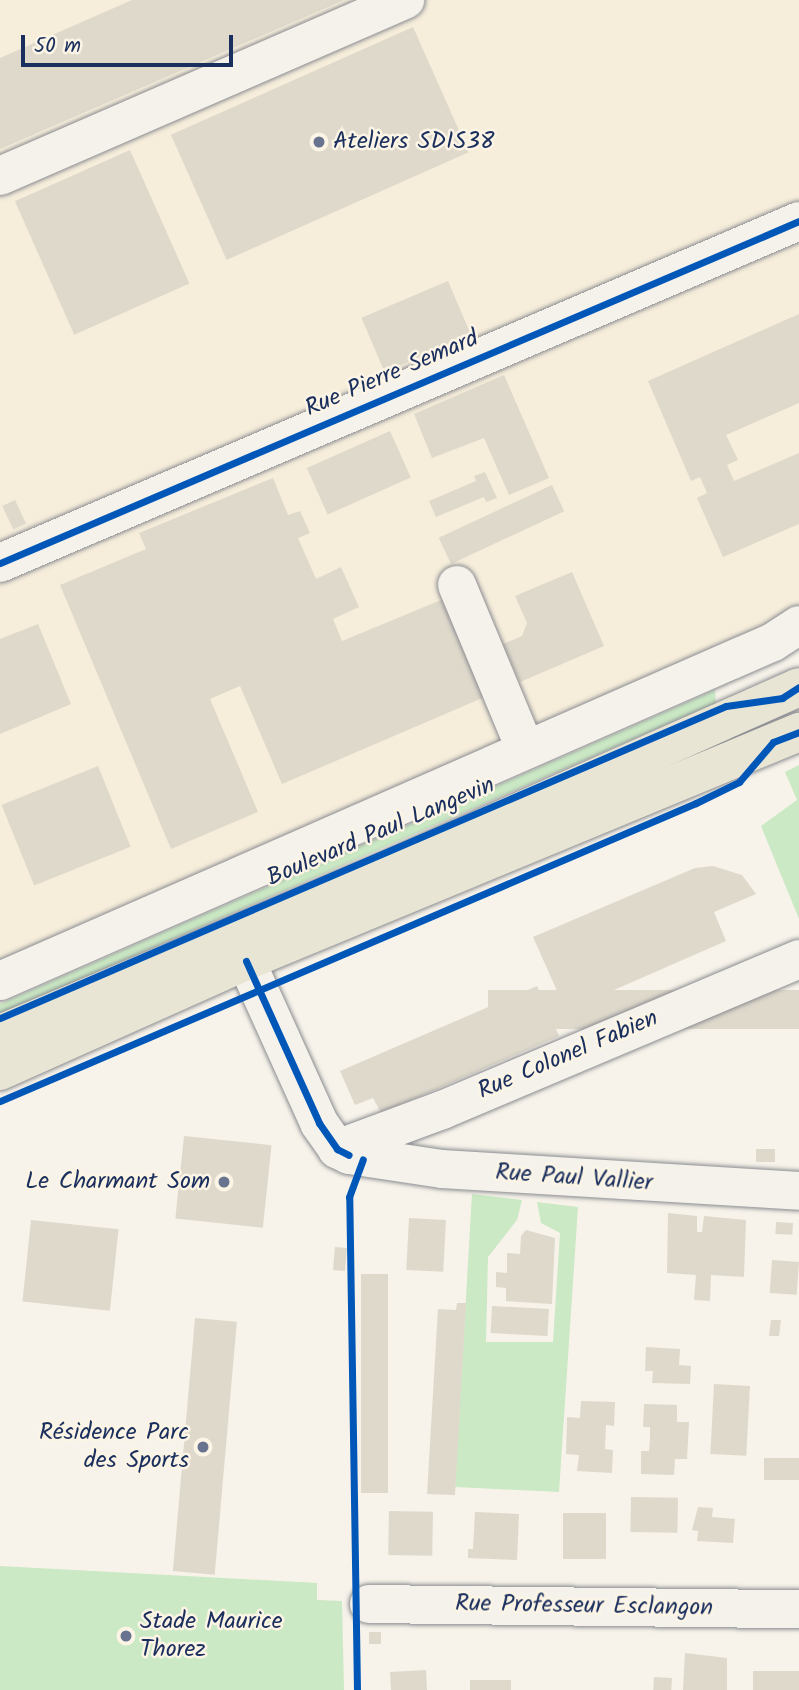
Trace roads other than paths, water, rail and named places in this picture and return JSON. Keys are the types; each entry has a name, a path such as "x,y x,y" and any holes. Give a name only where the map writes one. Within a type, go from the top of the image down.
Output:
{"main road":[{"path":"0,1034 386,871 799,687"},
{"path":"0,1071 246,961 799,732"}],"street":[{"path":"0,176 405,0"},
{"name":"Rue Pierre Semard","path":"0,563 799,221"},
{"path":"457,585 519,734"},
{"name":"Boulevard Paul Langevin","path":"0,981 773,642 799,625"},
{"name":"Rue Colonel Fabien","path":"343,1152 799,959"},
{"path":"246,961 319,1123 343,1152"},
{"name":"Rue Paul Vallier","path":"343,1152 442,1169 799,1191"},
{"name":"Rue Professeur Esclangon","path":"369,1604 799,1609"}],"place":[{"name":"Ateliers SDIS38","path":"319,142"},
{"name":"Le Charmant Som","path":"224,1182"},
{"name":"Résidence Parc des Sports","path":"203,1447"},
{"name":"Stade Maurice Thorez","path":"126,1636"}]}
